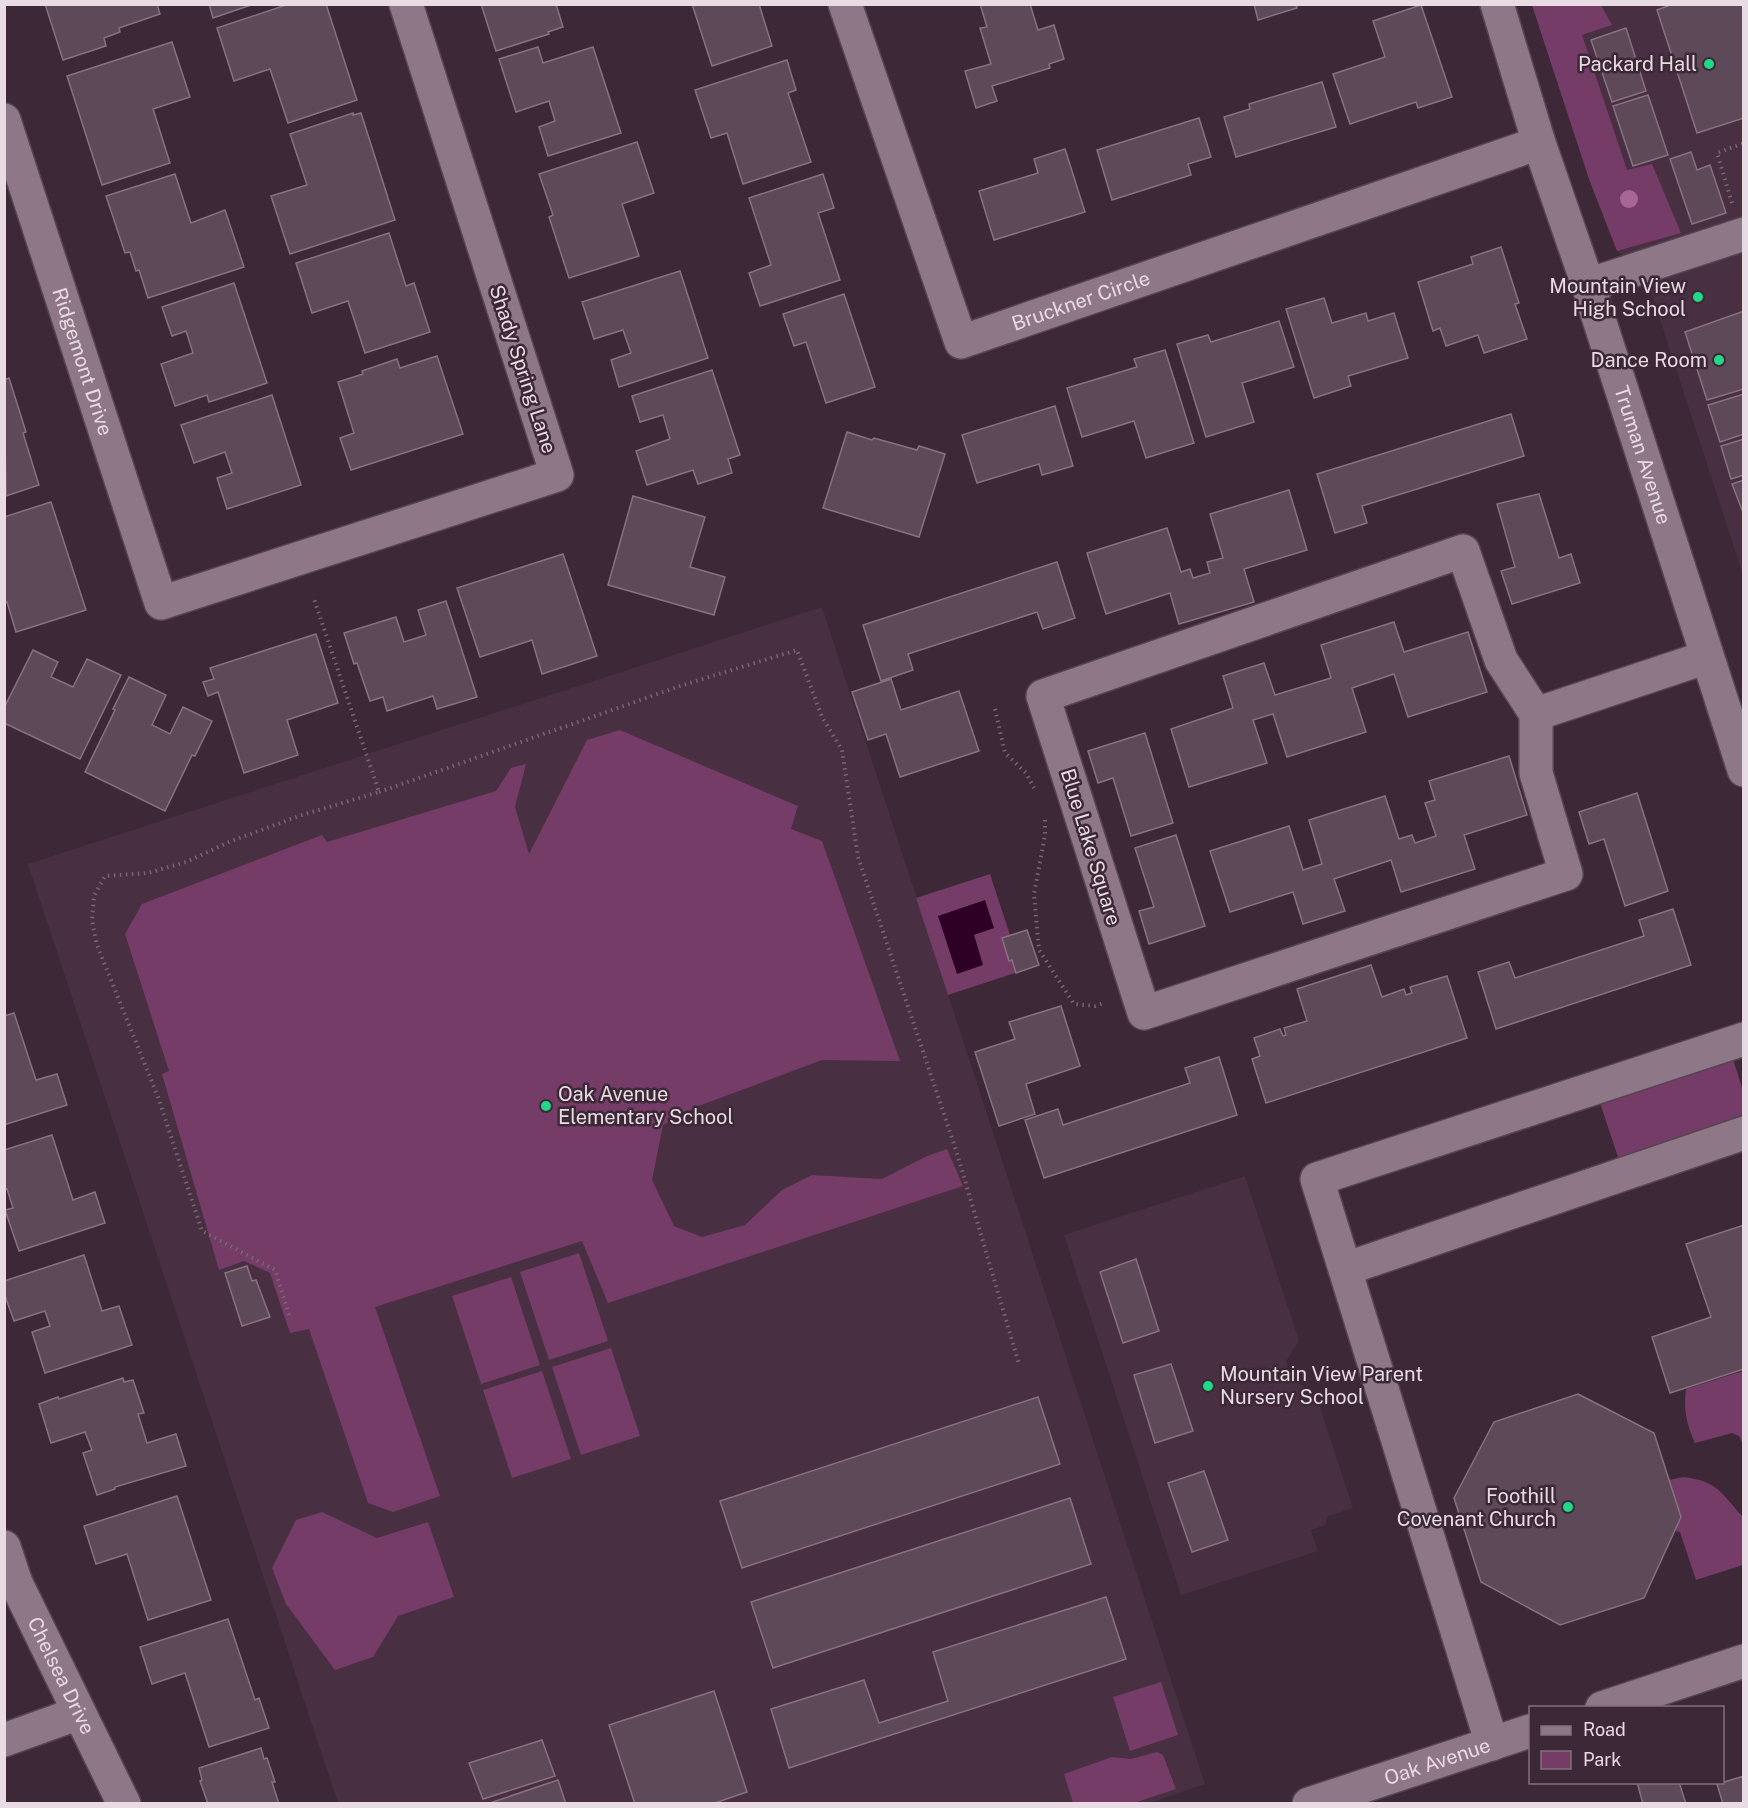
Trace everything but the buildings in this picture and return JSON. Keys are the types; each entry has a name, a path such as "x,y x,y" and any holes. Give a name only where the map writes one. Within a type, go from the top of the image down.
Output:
{"street":[{"name":"Shady Spring Lane","path":"161,603 557,475 406,4"},
{"name":"Bruckner Circle","path":"845,4 962,342 1539,144"},
{"name":"Truman Avenue","path":"1497,4 1539,144 1588,285 1743,770"},
{"name":"Ridgemont Drive","path":"4,120 161,603"},
{"path":"1588,285 1742,234"},
{"name":"Blue Lake Square","path":"1462,551 1501,660 1536,714 1536,773 1566,874 1144,1013 1136,991 1043,696 1462,551"},
{"path":"1536,714 1707,657"},
{"path":"1492,1744 1317,1179 1743,1039"},
{"path":"1345,1269 1743,1133"},
{"name":"Chelsea Drive","path":"4,1547 16,1583 124,1803"},
{"path":"1605,1706 1743,1661"},
{"path":"4,1740 78,1713"},
{"name":"Oak Avenue","path":"1309,1803 1529,1731"}],"path":[{"path":"1742,234 1717,153 1743,143"},
{"path":"312,596 379,792"},
{"path":"289,1315 275,1270 202,1231 158,1097 97,945 92,920 94,896 105,876 148,873 186,862 229,842 289,820 379,792 683,685 797,650 822,717 842,750 858,857 956,1150 1019,1364"},
{"path":"995,709 1005,753 1026,773 1035,790"},
{"path":"1044,816 1045,835 1034,894 1039,950 1074,1004 1095,1006 1136,991"}],"shaded area":[{"name":"Mountain View High School","path":"1532,5 1743,5 1743,575 1643,267 1617,251 1589,179"},
{"name":"Oak Avenue Elementary School","path":"822,607 1205,1784 1147,1804 338,1803 28,864"},
{"path":"985,900 994,928 974,935 983,965 957,974 938,916"},
{"name":"Mountain View Parent Nursery School","path":"1245,1176 1299,1341 1286,1361 1290,1377 1316,1395 1353,1508 1328,1516 1325,1525 1311,1530 1318,1551 1181,1595 1064,1235"}],"green space":[{"path":"1532,5 1601,5 1612,25 1582,35 1627,170 1652,164 1681,233 1617,251 1589,179"},
{"path":"620,730 798,806 791,829 822,841 900,1061 822,1060 696,1107 663,1125 652,1180 674,1226 702,1237 745,1225 782,1190 812,1175 882,1179 927,1156 947,1149 963,1186 608,1303 582,1241 375,1307 440,1496 393,1512 368,1503 309,1329 290,1333 270,1273 244,1261 219,1270 162,1074 169,1071 125,934 142,904 322,835 327,842 496,791 511,768 526,764 515,807 529,854 587,740"},
{"path":"990,874 1010,935 1027,930 1039,965 948,995 916,898"},
{"path":"1728,1043 1743,1091 1743,1120 1619,1160 1594,1085"},
{"path":"579,1253 608,1341 549,1360 520,1272"},
{"path":"511,1277 540,1365 481,1384 452,1296"},
{"path":"611,1348 640,1436 581,1455 552,1367"},
{"path":"542,1371 571,1459 512,1478 483,1390"},
{"path":"1743,1371 1743,1444 1739,1436 1732,1433 1695,1443 1686,1417 1686,1389"},
{"path":"1683,1477 1704,1482 1718,1489 1743,1517 1743,1565 1696,1580 1680,1532 1675,1531 1681,1517 1669,1480"},
{"path":"322,1512 377,1538 428,1522 454,1597 398,1616 373,1657 335,1670 286,1604 272,1568 296,1520"},
{"path":"1161,1682 1178,1735 1130,1751 1113,1697"},
{"path":"1157,1752 1163,1755 1176,1789 1134,1803 1073,1803 1064,1774 1112,1757 1131,1759"}],"place":[{"name":"Packard Hall","path":"1709,64"},
{"name":"Mountain View High School","path":"1698,297"},
{"name":"Dance Room","path":"1719,360"},
{"name":"Oak Avenue Elementary School","path":"546,1106"},
{"name":"Mountain View Parent Nursery School","path":"1208,1386"},
{"name":"Foothill Covenant Church","path":"1568,1507"}]}
